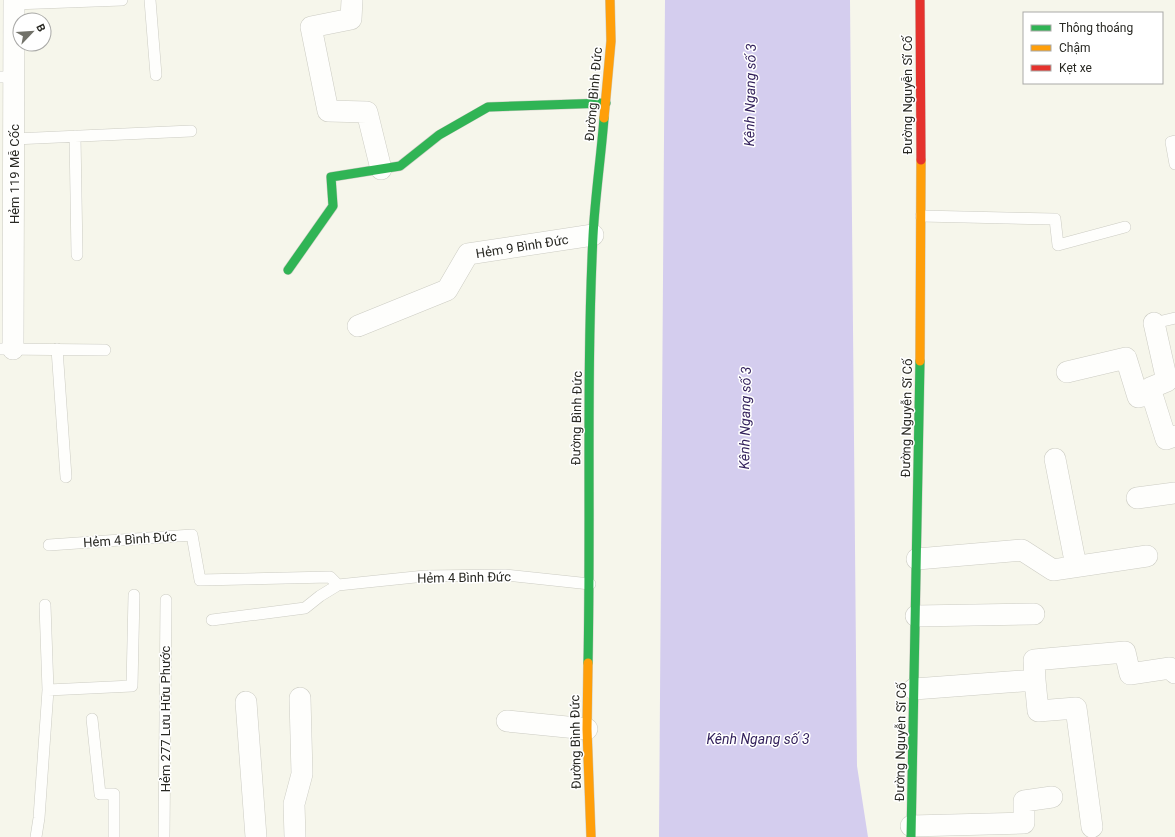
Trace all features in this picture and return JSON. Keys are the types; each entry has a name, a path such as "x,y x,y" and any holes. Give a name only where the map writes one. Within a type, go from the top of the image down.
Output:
{"street":[{"path":"352,0 352,19 311,27 328,111 367,112 381,169"},
{"name":"Đường Bình Đức","path":"591,837 587,729 590,584 588,418 593,235 606,103 610,41 610,0"},
{"name":"Đường Nguyễn Sĩ Cố","path":"911,832 921,317 920,0"},
{"name":"Hẻm 119 Mễ Cốc","path":"6,349 7,172 14,139 7,77 14,2"},
{"path":"288,270 333,206 331,177 400,166 439,135 488,107 606,103"},
{"name":"Hẻm 9 Bình Đức","path":"358,326 448,290 468,254 593,235"},
{"path":"1154,322 1167,381 1150,388 1166,439 1175,436"},
{"path":"1067,372 1126,358 1138,398 1152,394"},
{"path":"1055,459 1076,566"},
{"path":"1137,498 1175,493"},
{"path":"917,559 1022,550 1053,570 1147,556"},
{"path":"916,616 1034,614"},
{"path":"1092,827 1076,708 1038,711 1034,660 1125,652 1130,674 1170,668 1175,673"},
{"path":"914,689 1035,680"},
{"path":"295,837 294,804 302,774 300,698"},
{"path":"246,702 256,837"},
{"path":"507,721 587,729"},
{"path":"911,832 1024,823 1024,801 1052,797"}],"lane":[{"path":"14,2 122,0"},
{"path":"150,0 156,75"},
{"path":"14,139 191,131"},
{"path":"75,136 77,255"},
{"path":"1175,141 1171,142 1175,164"},
{"path":"921,216 1055,219 1058,245 1125,227"},
{"path":"1154,322 1175,318"},
{"path":"6,349 105,350"},
{"path":"58,350 66,476"},
{"name":"Hẻm 4 Bình Đức","path":"50,545 192,536 200,580 330,577 338,585"},
{"name":"Hẻm 4 Bình Đức","path":"212,620 305,608 320,596 338,585 425,576 505,575 590,584"},
{"path":"48,690 132,686 134,595"},
{"name":"Hẻm 277 Lưu Hữu Phước","path":"164,837 166,600"},
{"path":"36,837 39,818 48,690 45,606"},
{"path":"92,719 100,794 114,794 114,837"}],"water":[{"name":"Kênh Ngang số 3","path":"665,0 850,0 857,766 868,837 659,837"}],"traffic: fast":[{"path":"288,270 333,206 331,177 400,166 439,135 488,107 606,103"},
{"path":"588,663 591,289 594,221 604,118"},
{"path":"911,837 920,361"}],"traffic: slow":[{"path":"604,118 611,41 610,0"},
{"path":"920,361 921,160"},
{"path":"588,663 587,729 591,837"}],"traffic: jam":[{"path":"920,0 921,160"}]}
